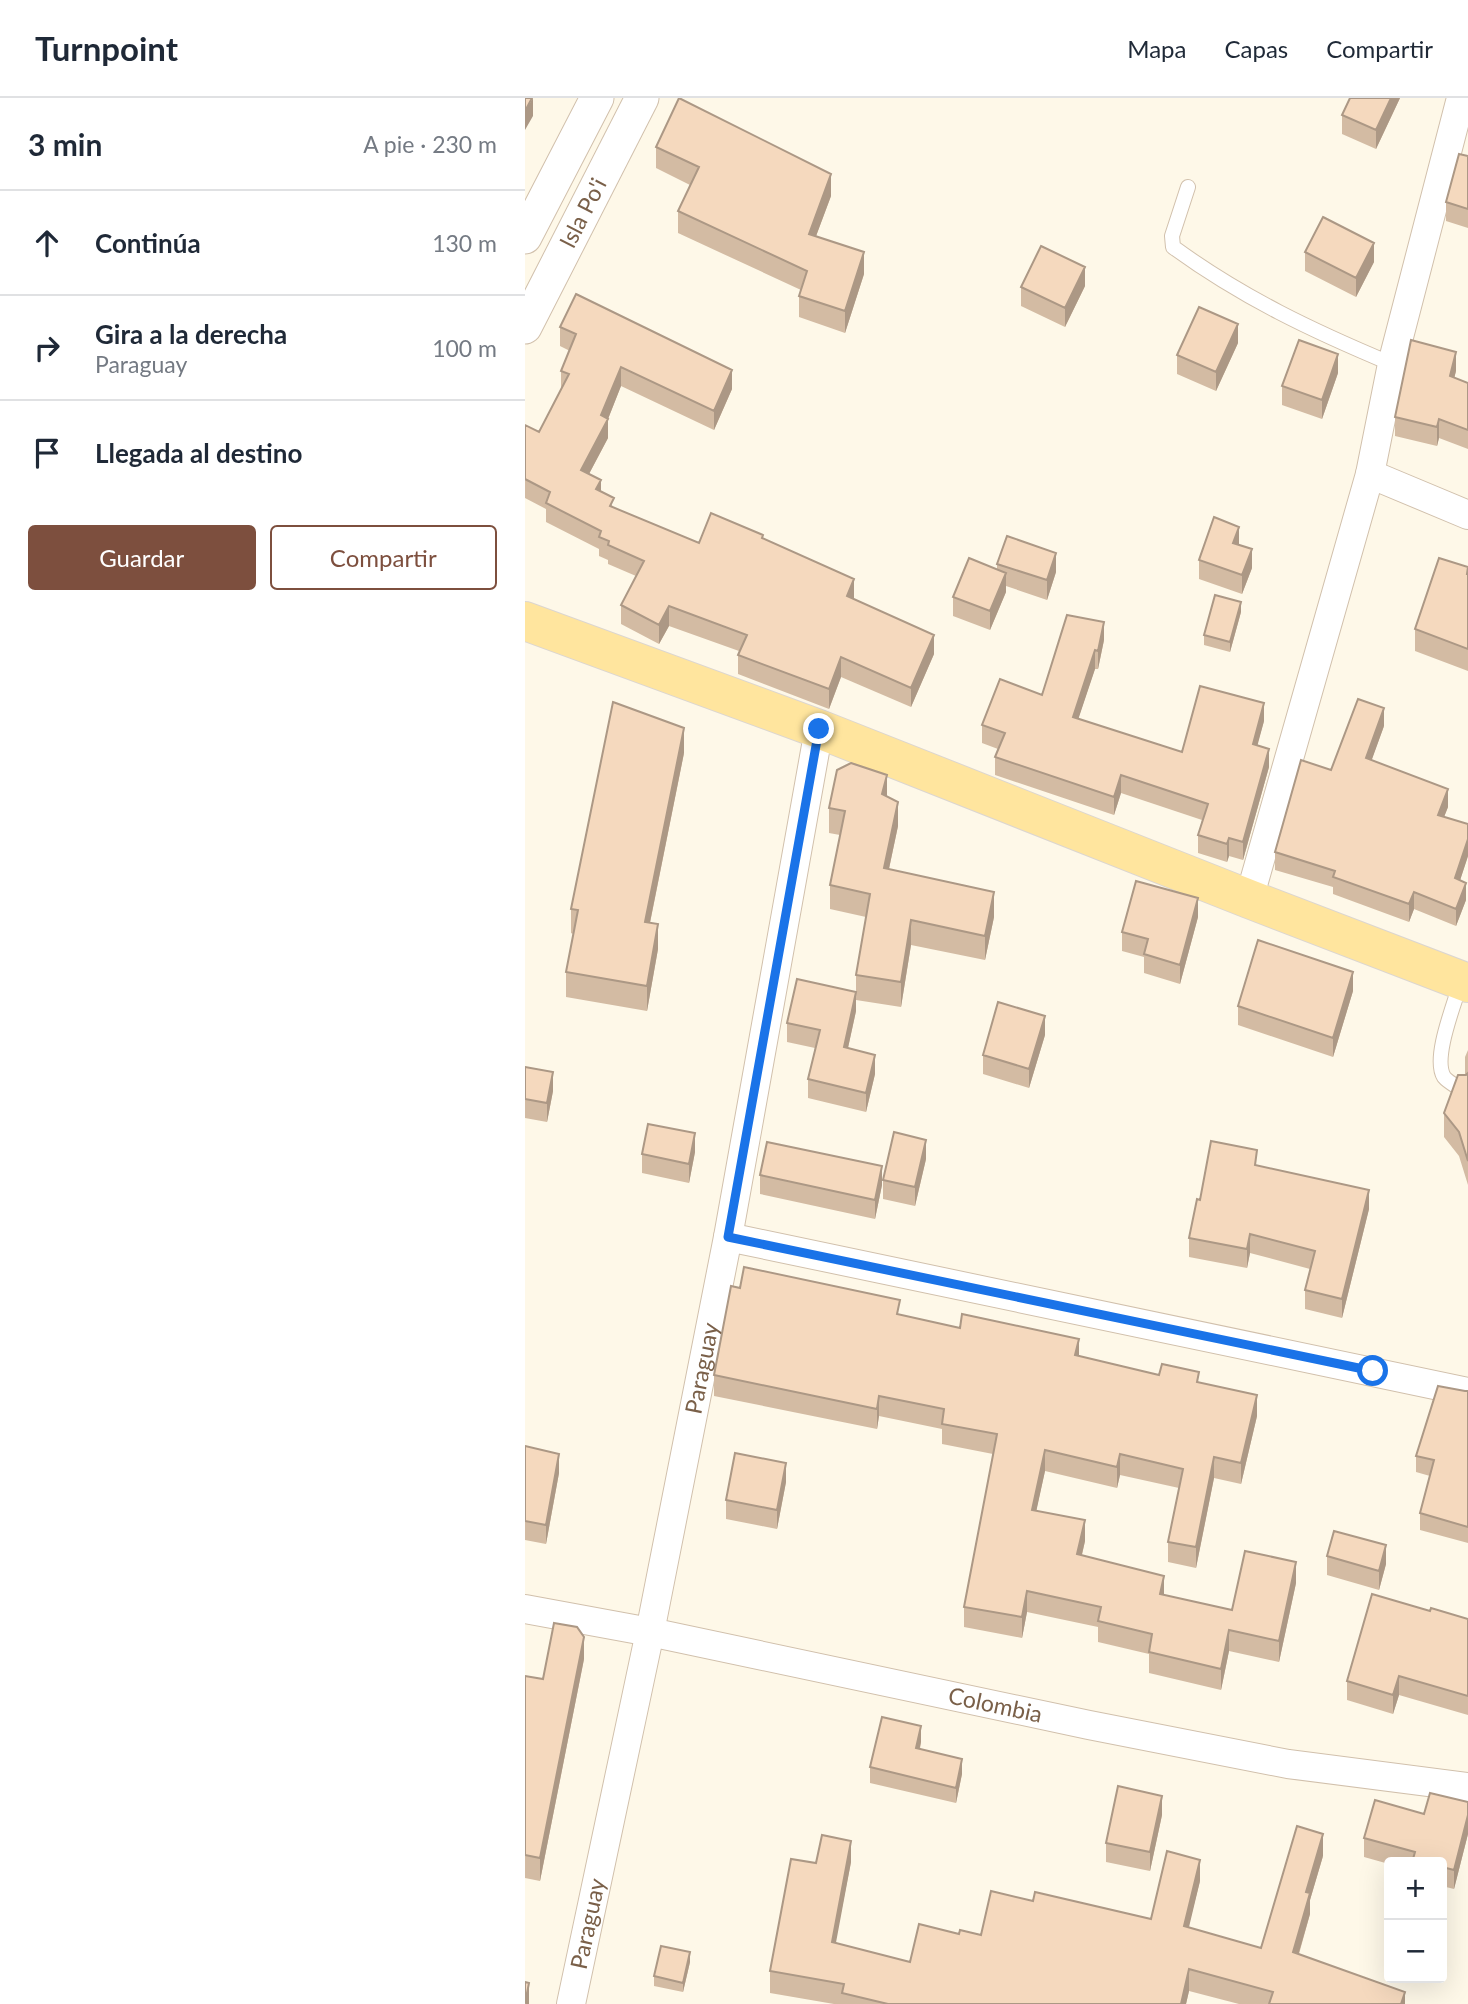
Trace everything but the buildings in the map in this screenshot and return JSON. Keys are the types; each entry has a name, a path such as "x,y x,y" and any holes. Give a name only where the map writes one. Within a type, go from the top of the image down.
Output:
{"main road":[{"path":"525,621 819,729 1249,900 1465,981"}],"street":[{"name":"Isla Po'i","path":"525,237 597,98"},
{"name":"Isla Po'i","path":"525,327 642,98"},
{"path":"1249,900 1370,474 1392,364 1461,98"},
{"path":"1370,474 1468,515"},
{"name":"Paraguay","path":"571,2004 650,1632 728,1237 819,729"},
{"path":"728,1237 1468,1392"},
{"name":"Colombia","path":"525,1608 1274,1761 1468,1787"}],"lane":[{"path":"1188,187 1172,236 1173,247 1255,301 1392,364"},
{"path":"1462,1090 1445,1079 1440,1067 1443,1045 1465,981"}],"route":[{"path":"819,729 728,1237 1373,1371"}]}
